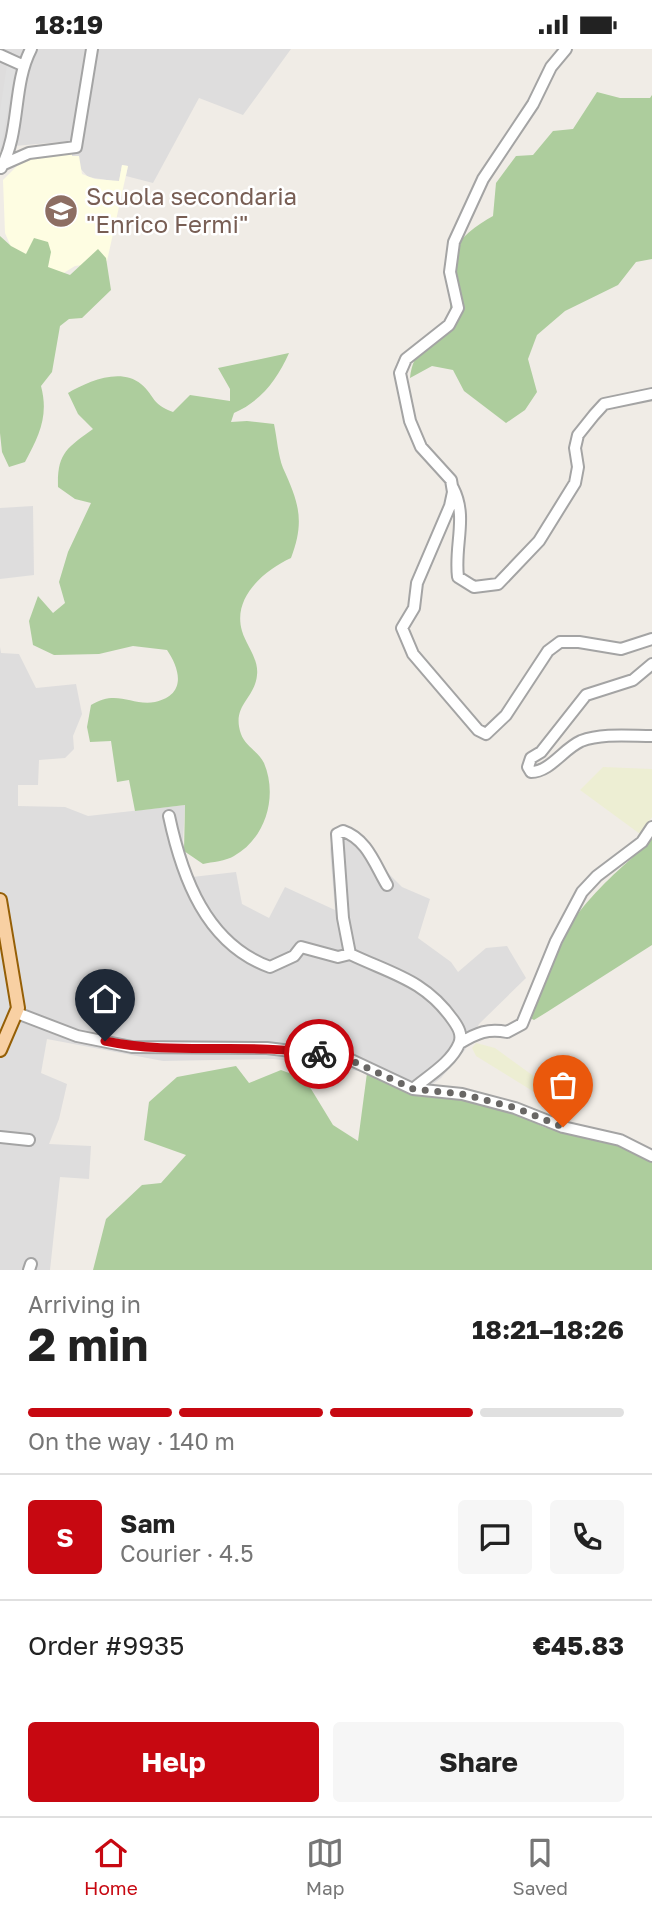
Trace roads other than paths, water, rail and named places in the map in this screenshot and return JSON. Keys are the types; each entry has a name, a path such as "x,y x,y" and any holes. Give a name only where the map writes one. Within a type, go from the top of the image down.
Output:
{"main road":[{"path":"0,900 18,1013 0,1050"}],"street":[{"path":"2,167 22,65 31,49"},
{"path":"2,167 29,153 76,147 92,49"},
{"path":"566,49 551,67 533,104 483,179 454,242 450,272 458,307 449,325 406,359 400,373 410,421 421,447 451,479 452,485 450,506 416,583 414,608 402,628 413,654 478,730 486,734 506,715 537,672 548,651 560,642 579,642 621,649 652,639"},
{"path":"0,55 22,65"},
{"path":"452,485 462,504 461,527 455,555 458,577 474,587 498,584 539,541 575,483 578,467 575,448 578,435 594,415 604,404 652,394"},
{"path":"652,664 633,680 586,695 541,753 531,758 528,767 531,772 541,772 567,749 598,737 652,736"},
{"path":"169,816 190,890 204,914 253,961 270,967 294,956 301,947 338,957 350,954 416,982 431,993 460,1030 460,1043"},
{"path":"413,1089 446,1062 460,1043 477,1033 493,1029 507,1032 522,1024 556,941 582,892 597,876 642,842 652,827"},
{"path":"350,954 343,918 337,834 343,831 352,834 364,844 387,885"},
{"path":"18,1013 77,1036 132,1047 267,1048 346,1058 413,1089 462,1094 516,1108 563,1127 620,1140 652,1156"},
{"path":"0,1137 29,1140"}],"place":[{"name":"Scuola secondaria \"Enrico Fermi\"","path":"61,211"}]}
